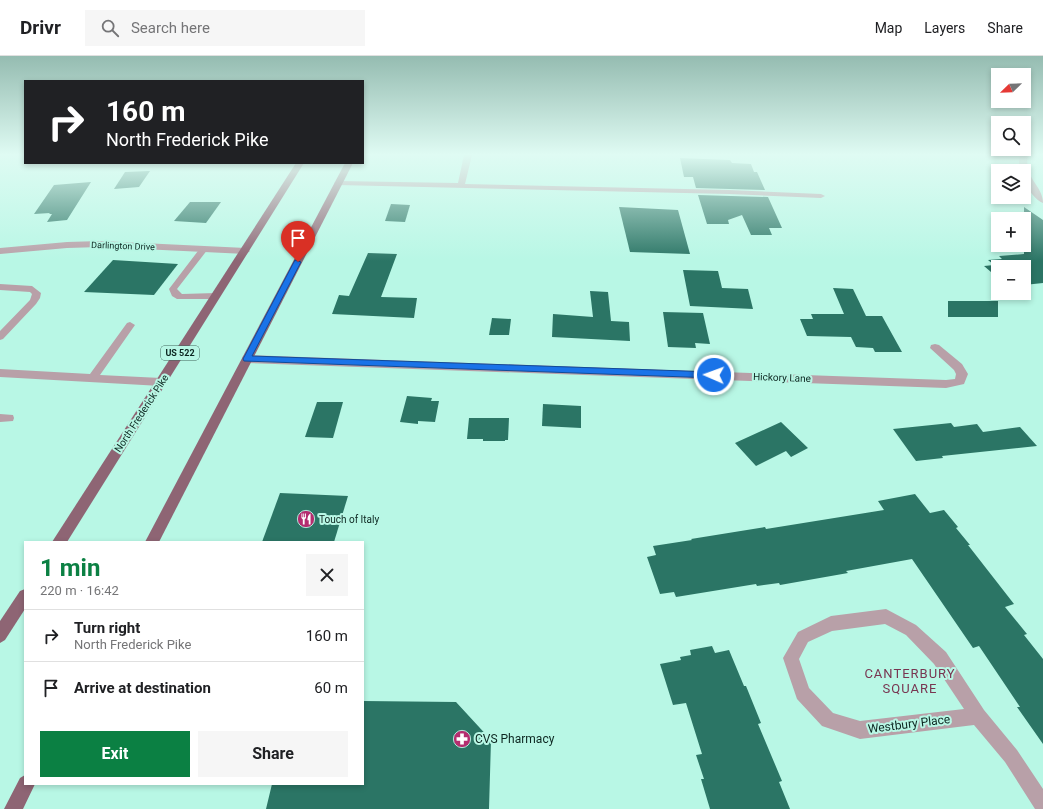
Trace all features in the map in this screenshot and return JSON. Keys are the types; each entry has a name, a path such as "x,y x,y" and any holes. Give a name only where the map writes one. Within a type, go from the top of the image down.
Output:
{"main road":[{"name":"North Frederick Pike","path":"60,541 246,251 283,190"},
{"path":"153,541 334,190"},
{"path":"0,635 24,598"},
{"path":"13,809 25,785"}],"street":[{"path":"646,190 821,196"},
{"path":"1036,190 1043,201"},
{"name":"Darlington Drive","path":"0,251 67,245 100,244 246,251"},
{"name":"Hickory Lane","path":"247,359 437,364 946,384 960,381 962,374 958,367 936,348"},
{"name":"Westbury Place","path":"978,716 860,730 828,720 803,693 791,658 803,637 830,624 886,616 911,630 940,658 978,716 1011,756 1043,805"}],"lane":[{"path":"204,249 173,289 175,294 180,297 216,296"},
{"path":"0,287 32,289 37,293 33,302 0,338"},
{"path":"93,378 130,325"},
{"path":"0,372 161,382"}],"building":[{"path":"50,190 86,190 67,220 47,222 52,214 34,214"},
{"path":"698,195 768,197 782,228 769,228 772,235 751,235 742,215 728,220 729,224 707,224"},
{"path":"190,202 221,202 206,223 174,221"},
{"path":"391,204 410,205 405,222 385,221"},
{"path":"619,207 678,210 690,254 630,252"},
{"path":"1024,207 1043,220 1043,283 1031,284 1031,260 991,260 991,262 988,260 1002,259 999,256 1031,252 1031,212 1024,212"},
{"path":"368,253 397,254 381,297 417,298 414,318 332,314 339,295 349,296"},
{"path":"113,260 178,264 154,295 84,292"},
{"path":"991,265 991,272 984,266"},
{"path":"683,270 718,271 722,288 748,289 753,309 690,306"},
{"path":"833,288 853,289 866,316 882,316 902,352 875,352 873,348 856,347 851,337 807,336 800,319 813,319 811,314 844,314"},
{"path":"590,291 608,292 611,321 629,322 630,341 552,337 553,314 593,317"},
{"path":"948,301 998,301 998,317 948,317"},
{"path":"663,312 703,313 710,344 695,343 696,348 668,347"},
{"path":"492,318 511,319 509,335 489,335"},
{"path":"407,396 432,398 431,401 439,401 435,422 418,421 418,424 400,422"},
{"path":"317,402 343,402 333,438 305,437"},
{"path":"543,404 581,406 581,428 542,426"},
{"path":"469,418 509,418 508,440 483,441 483,439 467,439"},
{"path":"781,422 808,448 791,457 786,451 756,466 735,443"},
{"path":"951,423 954,427 977,424 983,432 1020,427 1037,446 942,456 943,458 916,461 893,429"},
{"name":"Touch of Italy","path":"280,493 348,496 334,541 262,541"},
{"path":"915,494 930,513 944,510 958,527 956,528 970,545 968,545 1014,604 1005,607 1027,634 1024,635 1043,659 1043,744 1017,707 1020,707 979,646 973,648 912,559 846,571 848,573 780,585 779,583 757,586 756,584 676,597 674,592 660,594 647,557 656,555 653,546 765,527 766,529 884,510 878,501"},
{"path":"712,646 715,653 729,650 761,723 758,724 782,781 779,782 790,809 710,809 701,779 704,779 696,755 702,754 686,703 673,705 660,664 681,660 680,657 691,655 690,650"},
{"name":"CVS Pharmacy","path":"364,701 456,702 491,740 489,809 266,809 272,785 364,785"}],"place":[{"name":"Touch of Italy","path":"306,519"},
{"name":"CVS Pharmacy","path":"462,739"}],"district":[{"name":"CANTERBURY SQUARE","path":"910,680"}],"route":[{"path":"298,262 247,359 437,364 714,375"}]}
